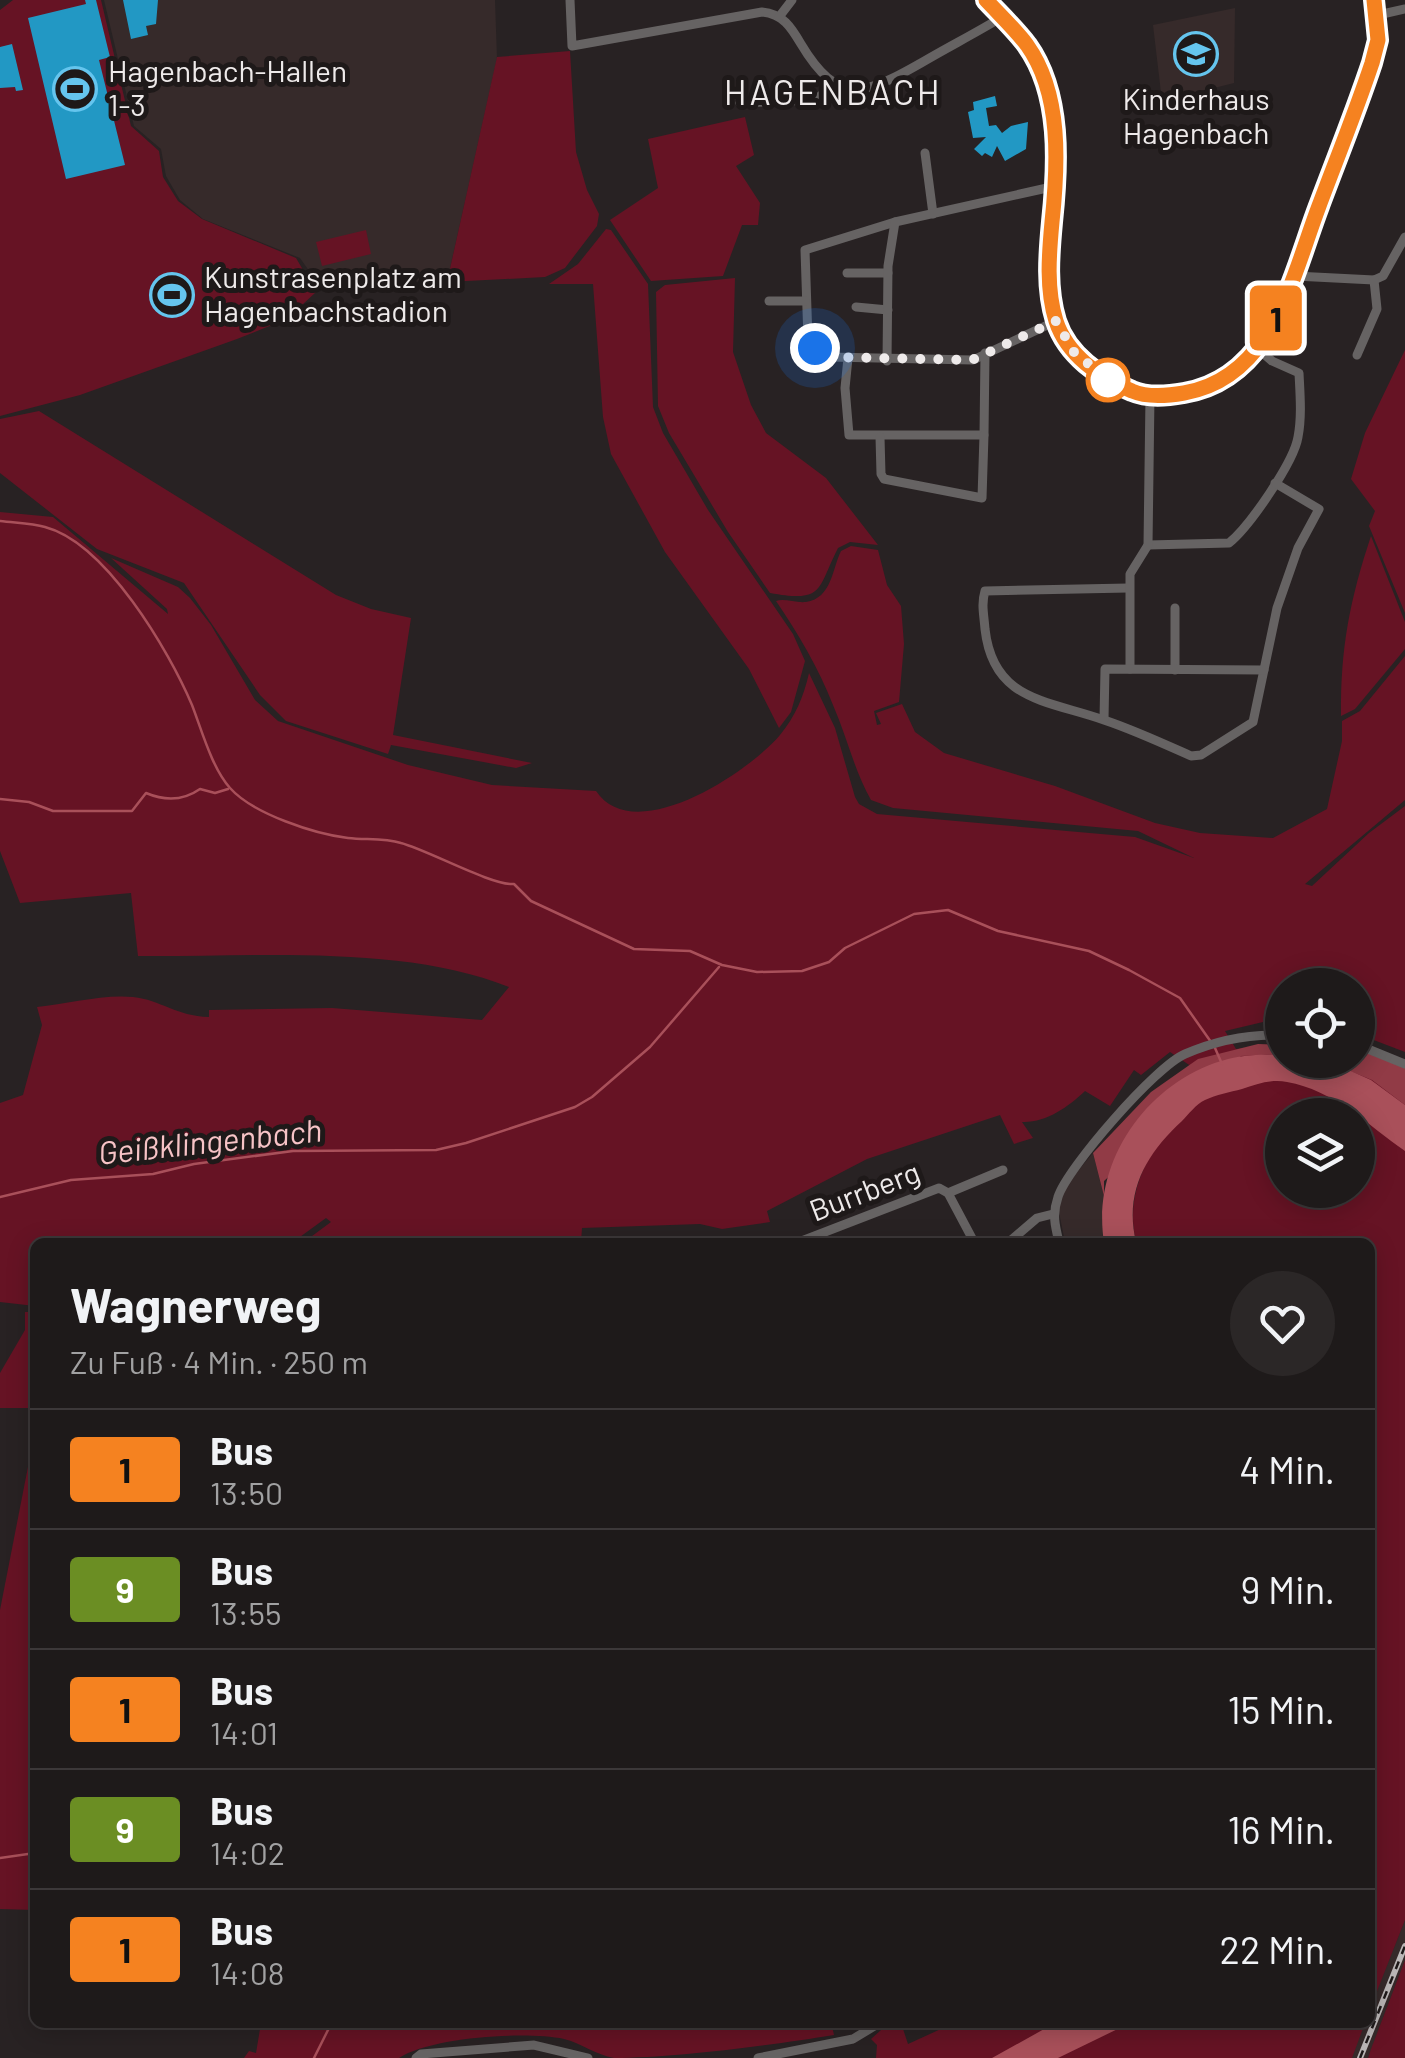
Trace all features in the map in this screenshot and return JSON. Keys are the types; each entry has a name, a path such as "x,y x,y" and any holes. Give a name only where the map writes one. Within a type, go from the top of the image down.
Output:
{"street":[{"path":"570,0 572,46 762,12 777,15 790,26 816,70 834,85 864,90 888,83 1002,18"},
{"path":"777,15 792,0"},
{"path":"986,0 1027,45 1044,76 1052,109 1056,186 1049,263 1056,321 1074,352 1090,368 1135,393 1150,396 1190,392 1219,382 1242,366 1279,313 1372,63 1378,40 1374,0"},
{"path":"1378,16 1405,9"},
{"path":"740,103 815,100 834,85"},
{"path":"926,153 933,214"},
{"path":"1056,186 896,222 805,250 808,340 829,357 972,360 1056,321"},
{"path":"887,361 888,274 896,222"},
{"path":"1295,276 1374,280 1388,271 1405,237"},
{"path":"847,273 888,274"},
{"path":"1357,355 1376,309 1374,280"},
{"path":"769,300 806,302"},
{"path":"856,308 888,310"},
{"path":"1148,545 1230,544 1260,493 1275,483 1298,442 1299,373 1272,361 1257,348"},
{"path":"880,437 884,479 982,498 985,353"},
{"path":"848,358 849,435 984,436"},
{"path":"1130,669 1130,574 1148,545 1150,396"},
{"path":"1128,588 985,590 982,605 988,650 1000,675 1056,707 1104,720 1191,756 1201,755 1253,722 1276,608 1298,548 1319,509 1275,483"},
{"path":"1175,608 1175,670"},
{"path":"1104,720 1105,670 1264,670"},
{"path":"1058,1238 1053,1214 1067,1179 1162,1069 1222,1040 1265,1036"},
{"path":"1375,1052 1405,1064"},
{"name":"Burrberg","path":"948,1194 1003,1170"},
{"name":"Burrberg","path":"810,1238 939,1188 948,1194 972,1238"},
{"path":"1014,1238 1037,1218 1053,1214"},
{"path":"758,2058 852,2039 871,2028"},
{"path":"416,2058 534,2045 588,2058"}],"shaded area":[{"path":"13,0 101,0 131,126 159,151 163,177 178,201 202,219 296,258 316,292 287,319 237,339 80,395 0,416 0,10"},
{"path":"104,0 495,0 497,59 447,282 312,275 300,258 203,219 180,200 166,176 161,149 134,126"},
{"name":"Kinderhaus Hagenbach","path":"1235,8 1234,83 1162,101 1153,25"},
{"path":"570,51 576,152 599,214 597,226 565,268 545,277 447,282 497,57"},
{"path":"745,117 754,155 736,166 760,203 758,225 742,225 723,276 651,281 610,220 658,188 648,139"},
{"path":"606,229 611,230 648,284 653,407 663,433 708,510 793,634 805,661 791,712 779,728 749,669 665,552 611,454 603,417 593,284 549,284 578,264"},
{"path":"366,230 371,254 322,266 316,242"},
{"path":"735,278 733,352 751,405 766,433 826,478 878,545 850,542 838,548 822,583 810,594 770,593 728,532 669,433 658,406 656,292 665,285"},
{"path":"1405,350 1405,613 1369,526 1375,511 1351,479 1365,433"},
{"path":"39,411 336,595 371,609 411,618 393,735 532,763 516,768 391,745 388,754 286,721 260,695 184,583 97,549 0,473 0,419"},
{"path":"0,512 53,517 168,614 111,558 178,587 211,625 255,700 278,721 408,765 492,785 596,791 614,807 636,812 690,799 743,768 780,735 802,698 809,673 835,728 855,797 859,804 877,814 1135,837 1194,858 1138,831 893,808 871,800 821,678 776,601 806,602 821,595 841,551 851,546 878,550 887,585 901,606 904,644 899,702 874,711 877,725 881,724 876,713 902,704 915,732 944,753 1055,786 1155,823 1200,833 1273,838 1327,809 1342,741 1342,721 1360,711 1405,656 1405,800 1305,884 1312,886 1369,833 1405,806 1405,1052 1375,1041 1375,968 1265,968 1265,1022 1225,1031 1236,1049 1265,1046 1265,1078 1375,1078 1375,1068 1405,1081 1405,1920 1375,1996 1375,1238 1136,1238 1135,1195 1142,1174 1164,1134 1207,1077 1170,1052 1141,1075 1134,1070 1110,1106 1085,1091 1056,1113 1022,1122 1033,1138 1014,1144 1000,1115 867,1159 767,1211 770,1222 722,1229 700,1224 582,1228 581,1238 309,1238 331,1222 326,1218 298,1238 30,1238 30,1305 0,1302 0,1103 23,1095 42,1025 37,1007 121,996 209,1017 209,1010 332,1008 482,1020 509,987 467,973 375,959 138,956 131,893 20,903 0,851"},
{"path":"1371,536 1405,622 1405,649 1355,709 1341,716 1348,624"},
{"path":"1265,1044 1265,1055 1241,1056 1104,1181 1104,1196 1093,1153 1151,1092 1198,1059"},
{"path":"1265,1055 1265,1078 1371,1080 1405,1105 1405,1151 1375,1129 1375,1098 1330,1098 1287,1082 1270,1082 1218,1095 1196,1107 1148,1161 1133,1207 1135,1238 1104,1238 1102,1212 1107,1182 1116,1154 1131,1128 1173,1085 1235,1057"},
{"path":"1375,1056 1405,1068 1405,1105 1367,1078 1375,1078"},
{"path":"1093,1153 1104,1196 1104,1238 1064,1238 1059,1212 1061,1191"},
{"path":"25,1312 30,1312 30,1411 28,1408 0,1408 0,1373 25,1330"},
{"path":"30,1457 30,1910 0,1909 0,1610"},
{"path":"1405,1920 1405,1960 1368,2058 1349,2058 1362,2028 1375,2028 1375,1995"},
{"path":"1405,1960 1405,2058 1368,2058 1371,2049"},
{"path":"260,2028 832,2028 834,2035 724,2050 614,2058 564,2039 526,2036 455,2041 399,2058 244,2058 249,2051 256,2053"},
{"path":"883,2028 903,2028 908,2044 943,2028 1363,2028 1352,2058 876,2058 877,2045 871,2039"},
{"path":"1046,2028 1120,2028 1058,2058 992,2058"}],"building":[{"name":"Hagenbach-Hallen 1-3","path":"85,0 96,0 110,57 99,60 125,165 66,179 28,18 86,4"},
{"path":"123,0 158,0 156,24 146,26 148,35 131,39"},
{"path":"12,44 23,90 0,88 0,47"},
{"path":"995,96 997,106 986,108 989,126 996,125 1002,133 1028,122 1026,149 1005,161 997,146 992,157 985,153 982,156 974,149 986,137 973,138 968,112 974,110 973,102"}],"waterway":[{"path":"0,521 45,527 68,537 112,576 168,657 224,780 240,797 269,814 334,836 401,843 491,879 514,884 531,901 634,949 690,951 722,965 757,972 802,971 829,962 845,948 914,914 948,910 998,931 1089,951 1129,970 1180,998 1211,1042"},
{"path":"0,799 29,802 53,811 132,811 146,793 174,798 200,789 215,793 228,789"},
{"name":"Geißklingenbach","path":"0,1197 71,1180 153,1174 194,1164 293,1151 436,1150 466,1143 575,1107 592,1097 650,1047 719,967"},
{"path":"1215,1048 1222,1064"},
{"path":"0,1858 30,1854"},
{"path":"314,2058 329,2028"}],"railway":[{"path":"1375,2021 1405,1946"},
{"path":"1360,2058 1372,2028"}],"bus line":[{"name":"1","path":"986,0 1027,45 1044,76 1050,99 1056,186 1049,263 1056,321 1074,352 1106,379 1137,394 1167,396 1219,382 1242,366 1279,313 1372,63 1378,40 1374,0"}],"place":[{"name":"Kinderhaus Hagenbach","path":"1196,54"},
{"name":"Hagenbach-Hallen 1-3","path":"75,89"},
{"name":"Kunstrasenplatz am Hagenbachstadion","path":"172,295"}],"district":[{"name":"HAGENBACH","path":"833,93"}],"route":[{"path":"815,348 829,357 972,360 1056,321 1074,352 1108,380"}]}
